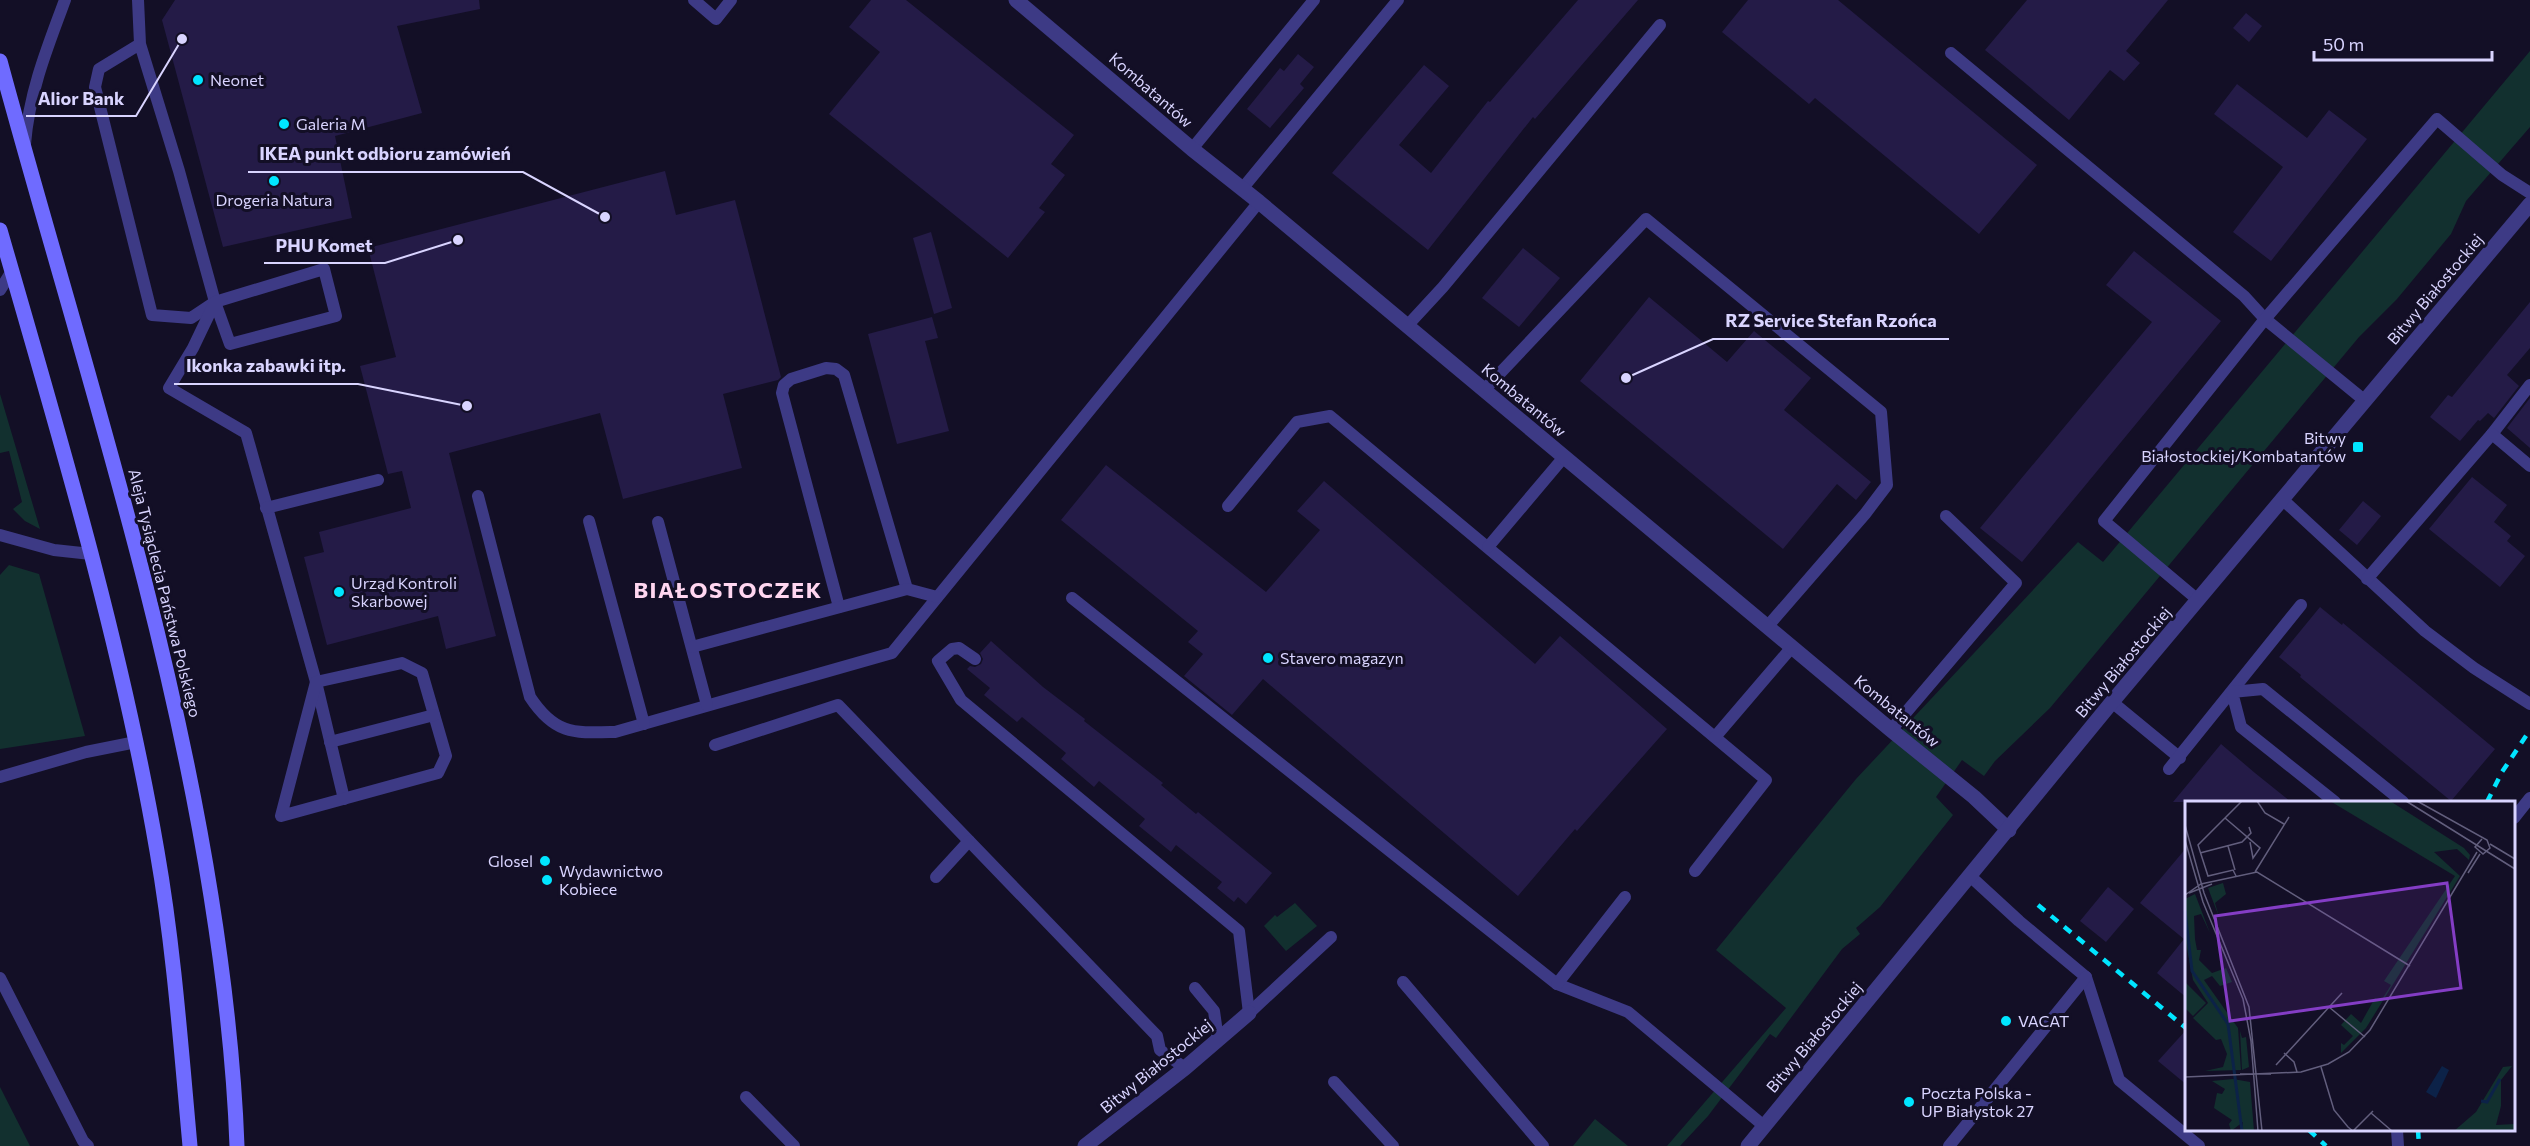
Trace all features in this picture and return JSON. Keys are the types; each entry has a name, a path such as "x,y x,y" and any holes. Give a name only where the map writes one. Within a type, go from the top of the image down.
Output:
{"main road":[{"name":"Aleja Tysiąclecia Państwa Polskiego","path":"1,70 128,517 177,711 201,838 217,941 228,1027 237,1146"},
{"path":"0,230 90,554 136,742 170,933 190,1146"}],"street":[{"name":"Kombatantów","path":"1016,0 1192,149 1259,202 1974,797 2008,830"},
{"name":"Bitwy Białostockiej","path":"1748,1146 2112,702 2530,204"},
{"name":"Bitwy Białostockiej","path":"1088,1145 1185,1068 1249,1013"}],"lane":[{"path":"25,149 28,112 41,66 65,0"},
{"path":"138,0 140,44 179,171 215,302 230,344 336,316 324,268 215,302 191,318 152,315 95,87 99,69 140,44"},
{"path":"694,0 716,19 731,0"},
{"path":"1192,149 1314,0"},
{"path":"1242,189 1398,0"},
{"path":"1407,326 1443,287 1660,25"},
{"path":"1951,53 2244,296 2265,319 2364,400"},
{"path":"2198,600 2104,521 2265,319 2437,119 2502,175 2530,194"},
{"path":"478,496 530,697 541,714 562,729 615,732 892,652 1259,202"},
{"path":"1484,390 1646,219 1881,412 1887,485 1865,514 1767,627"},
{"path":"0,290 12,271"},
{"path":"215,302 193,348 169,388 246,433 316,682 344,799"},
{"path":"839,607 782,393 784,385 791,379 826,368 836,369 844,375 907,589"},
{"path":"2367,579 2492,434 2530,385"},
{"path":"1228,506 1297,422 1330,416 1766,780 1695,871"},
{"path":"2492,434 2530,466"},
{"path":"1488,547 1564,457"},
{"path":"267,508 378,480"},
{"path":"2282,499 2425,631 2474,668 2530,704"},
{"path":"1891,730 2016,583 1946,516"},
{"path":"589,521 644,724"},
{"path":"658,522 707,705"},
{"path":"0,535 54,550 90,554"},
{"path":"692,647 907,589 937,597"},
{"path":"1072,598 1557,984 1628,1012 1764,1126"},
{"path":"2169,769 2301,605"},
{"path":"1715,737 1792,647"},
{"path":"975,659 959,648 952,649 939,661 961,700 1239,931 1249,1013"},
{"path":"402,663 422,673 446,756 438,773 281,816 316,682 402,663"},
{"path":"2232,692 2262,689 2402,801"},
{"path":"2232,692 2241,727 2334,801"},
{"path":"2112,702 2180,758"},
{"path":"715,744 838,705 1157,1036 1160,1050 1185,1068"},
{"path":"330,742 434,716"},
{"path":"0,777 86,752 136,742"},
{"path":"2515,817 2530,798"},
{"path":"936,877 969,841"},
{"path":"1970,876 2086,977 2119,1080 2199,1146"},
{"path":"1557,984 1625,897"},
{"path":"1249,1013 1331,937"},
{"path":"1949,1146 2086,977"},
{"path":"0,978 83,1141 88,1146"},
{"path":"1403,982 1543,1146"},
{"path":"1195,988 1214,1011 1218,1040"},
{"path":"1334,1082 1393,1146"},
{"path":"746,1097 794,1146"},
{"path":"2397,1131 2398,1146"}],"green space":[{"path":"2530,51 2530,127 2466,201 2451,234 2397,299 2359,337 2050,708 1995,761 1984,776 1962,760 1936,797 1953,815 1880,907 1856,928 1860,934 1842,949 1776,1038 1770,1034 1708,1116 1680,1146 1667,1146 1786,1008 1716,950 1856,779 2078,542 2103,562"},
{"path":"0,394 40,529 25,521 13,509 22,502 9,451 0,453"},
{"path":"9,565 39,574 85,736 0,749 0,575"},
{"path":"1295,903 1317,926 1286,951 1264,926 1275,915 1277,917"},
{"path":"0,1087 30,1146 0,1146"},
{"path":"1595,1119 1628,1146 1573,1146"}],"building":[{"name":"Galeria M","path":"175,0 479,0 480,9 397,26 422,113 335,136 352,218 223,247 162,20"},
{"path":"871,0 906,0 1074,135 1051,164 1065,175 1039,208 1045,212 1008,258 829,114 880,52 849,27"},
{"path":"1578,0 1638,0 1535,119 1533,117 1428,250 1332,173 1424,65 1449,86 1399,145 1431,173 1488,101 1490,102"},
{"path":"1748,0 1838,0 2037,165 1979,234 1815,98 1809,104 1722,32"},
{"path":"2027,0 2168,0 2126,51 2140,63 2124,81 2110,70 2069,120 1985,50"},
{"path":"2246,13 2262,26 2249,42 2233,28"},
{"path":"1298,54 1314,67 1300,84 1304,88 1270,128 1247,109 1280,68 1284,71"},
{"path":"2237,84 2307,138 2329,110 2367,139 2271,261 2233,232 2283,167 2214,114"},
{"path":"665,171 676,215 735,200 781,377 778,380 723,394 742,468 623,499 600,413 449,453 496,636 446,649 438,616 327,645 304,557 324,552 319,532 411,508 402,471 388,474 360,366 396,357 368,248"},
{"path":"931,232 952,308 934,314 913,238"},
{"path":"1523,248 1560,278 1519,327 1482,298"},
{"path":"2134,251 2221,321 2022,562 1980,528 2152,322 2106,285"},
{"path":"1649,297 1727,362 1754,331 1811,378 1784,410 1871,482 1856,500 1837,484 1783,549 1580,381"},
{"path":"2530,302 2530,348 2507,375 2519,386 2494,418 2488,413 2480,421 2478,420 2460,441 2430,417 2448,395 2452,397"},
{"path":"932,317 938,338 925,341 949,431 897,444 868,334"},
{"path":"2530,398 2530,448 2507,428"},
{"path":"1106,465 1266,592 1320,530 1297,511 1324,481 1535,664 1560,636 1667,729 1577,831 1575,829 1518,896 1263,679 1232,715 1184,676 1203,654 1188,642 1198,631 1061,520"},
{"path":"2472,477 2507,505 2494,522 2511,536 2507,541 2525,556 2500,587 2429,529"},
{"path":"2363,501 2381,516 2357,545 2339,530"},
{"path":"2320,607 2342,625 2343,623 2495,749 2451,801 2300,677 2301,675 2279,657"},
{"path":"991,641 1043,687 1085,719 1084,721 1163,783 1161,785 1196,814 1198,812 1272,873 1246,904 1238,897 1234,902 1217,888 1222,882 1176,845 1171,852 1139,826 1145,819 1099,781 1094,787 1061,759 1066,753 1022,717 1017,722 984,695 990,688 967,669 970,666 975,667 981,664 983,659 980,653"},
{"path":"2221,744 2290,801 2185,801 2173,802"},
{"path":"2185,849 2185,996 2157,973 2184,939 2140,903"},
{"path":"2108,887 2134,909 2106,942 2080,921"},
{"path":"2185,1031 2185,1083 2158,1061"}],"railway":[{"path":"2488,801 2502,772 2530,730"},
{"path":"2038,905 2185,1027"},
{"path":"2310,1131 2326,1146"},
{"path":"2418,1131 2419,1146"}],"place":[{"name":"Alior Bank","path":"182,39"},
{"name":"Neonet","path":"198,80"},
{"name":"Galeria M","path":"284,124"},
{"name":"Drogeria Natura","path":"274,181"},
{"name":"IKEA punkt odbioru zamówień","path":"605,217"},
{"name":"PHU Komet","path":"458,240"},
{"name":"RZ Service Stefan Rzońca","path":"1626,378"},
{"name":"Ikonka zabawki itp.","path":"467,406"},
{"name":"Bitwy Białostockiej/Kombatantów","path":"2358,447"},
{"name":"Urząd Kontroli Skarbowej","path":"339,592"},
{"name":"Stavero magazyn","path":"1268,658"},
{"name":"Glosel","path":"545,861"},
{"name":"Wydawnictwo Kobiece","path":"547,880"},
{"name":"VACAT","path":"2006,1021"},
{"name":"Poczta Polska - UP Białystok 27","path":"1909,1102"}],"district":[{"name":"BIAŁOSTOCZEK","path":"728,590"}]}
